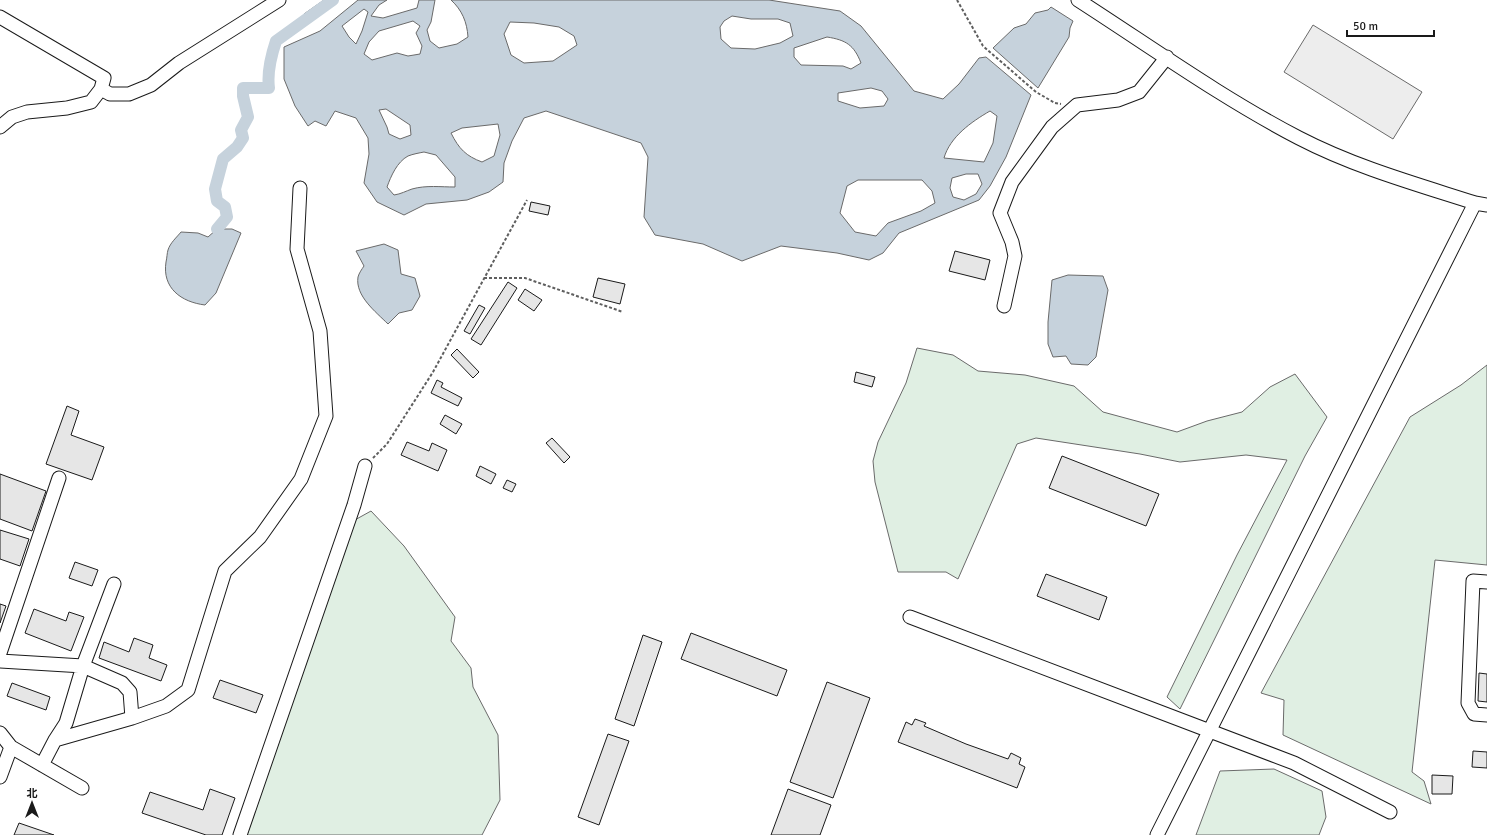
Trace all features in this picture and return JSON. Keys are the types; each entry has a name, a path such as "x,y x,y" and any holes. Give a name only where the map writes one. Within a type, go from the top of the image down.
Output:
{"street":[{"path":"0,17 102,83 110,94 129,94 151,85 179,63 278,0"},
{"path":"1078,0 1249,110 1300,138 1366,167 1481,204 1209,731 1157,835"},
{"path":"1004,306 1015,256 1012,242 1000,213 1012,182 1052,128 1076,105 1118,100 1139,92 1166,57"},
{"path":"0,127 12,117 27,112 67,108 91,102 102,83"},
{"path":"55,740 132,718 166,706 188,690 225,571 260,538 301,479 326,416 320,331 297,249 300,188"},
{"path":"240,835 354,505 365,466"},
{"path":"0,653 59,478"},
{"path":"1487,582 1473,581 1468,703 1474,714 1487,715"},
{"path":"42,765 66,723 83,666 114,584"},
{"path":"910,617 1294,763 1390,812"},
{"path":"0,661 83,666 122,683 130,692 132,718"},
{"path":"0,733 11,747 82,788"},
{"path":"0,777 11,747"}],"path":[{"path":"957,0 983,46 1036,92 1055,103 1076,105"},
{"path":"365,466 387,444 432,372 526,200"},
{"path":"484,278 525,278 623,312"}],"green space":[{"path":"917,348 953,355 978,371 1025,375 1074,386 1103,412 1177,432 1207,421 1242,412 1270,387 1295,374 1327,417 1305,456 1180,709 1167,697 1237,555 1287,460 1246,455 1180,462 1140,454 1036,438 1017,444 958,579 946,572 898,572 875,482 873,461 878,442 906,383"},
{"path":"1487,365 1487,565 1435,560 1412,772 1424,781 1431,804 1283,735 1284,700 1261,693 1410,417 1461,385"},
{"path":"371,511 404,546 455,617 451,641 471,668 473,687 498,735 500,800 482,835 247,835 353,521"},
{"path":"1274,769 1322,791 1326,817 1319,835 1196,835 1220,771"}],"shaded area":[{"path":"324,0 338,0 315,15 304,14"},
{"path":"358,0 387,0 379,5 371,16 383,18 417,8 419,0 435,0 431,22 427,30 430,41 439,48 457,44 468,37 463,17 451,0 769,0 840,11 861,26 914,91 943,99 959,84 979,58 986,57 1031,95 1006,157 990,186 979,200 899,233 883,253 869,260 837,253 781,246 742,261 703,244 655,235 644,217 648,157 641,143 546,111 524,118 512,141 504,163 503,182 489,192 467,200 426,204 404,215 377,202 364,183 369,154 368,138 356,118 335,111 326,126 315,121 308,126 295,106 284,79 284,47 320,31","holes":["364,9 368,12 356,44 349,37 342,26","732,16 751,19 778,19 790,23 793,36 780,43 755,49 731,48 721,39 720,27 724,21","413,21 420,26 416,33 422,46 420,54 408,56 397,53 372,60 364,54 369,42 379,31","510,22 534,23 559,27 574,36 577,45 553,61 524,63 511,55 504,34","827,37 848,44 855,52 861,63 851,69 843,66 801,65 794,57 794,48","871,88 882,91 888,99 884,106 860,108 838,101 838,93","386,109 410,125 411,135 400,139 389,134 379,110","990,111 997,116 993,143 984,162 944,158 947,150 956,137 976,120","498,124 500,135 494,156 482,162 467,154 460,148 451,133 462,128","424,152 436,155 455,177 455,187 423,187 394,195 387,187 390,178 401,162 408,156","966,174 978,174 982,184 976,194 964,200 953,197 950,188 952,178","858,180 922,180 932,191 935,203 921,211 888,223 876,236 855,232 840,213 847,186"]},
{"path":"1051,7 1073,21 1070,28 1069,37 1038,88 993,48 1014,28 1026,24 1035,13 1048,10"},
{"path":"1313,25 1422,92 1393,139 1284,72"},
{"path":"217,229 232,229 241,233 216,293 205,305 188,301 175,292 167,279 166,262 169,247 181,232 198,233 208,237"},
{"path":"384,244 398,250 401,274 415,278 420,296 412,310 399,313 388,324 372,309 360,291 358,277 364,266 356,251"},
{"path":"1068,275 1103,276 1108,290 1096,357 1088,365 1071,364 1066,356 1053,357 1048,344 1048,322 1052,280"}],"building":[{"path":"531,202 550,206 548,215 529,211"},
{"path":"955,251 990,260 985,280 949,271"},
{"path":"598,278 625,284 620,304 593,297"},
{"path":"508,282 517,288 481,345 471,339"},
{"path":"525,289 542,300 534,311 518,300"},
{"path":"479,305 485,308 470,334 464,331"},
{"path":"457,349 479,372 473,378 451,355"},
{"path":"856,372 875,377 872,387 854,382"},
{"path":"437,380 443,383 441,387 462,398 458,406 431,393"},
{"path":"67,406 79,411 71,435 104,447 92,480 46,464"},
{"path":"445,415 462,424 456,434 440,424"},
{"path":"552,438 570,457 564,463 546,443"},
{"path":"407,442 429,451 432,443 447,450 438,471 401,455"},
{"path":"1062,456 1159,494 1146,526 1049,488"},
{"path":"480,466 496,474 491,484 476,476"},
{"path":"0,474 46,491 32,531 0,519"},
{"path":"507,480 516,484 512,492 503,488"},
{"path":"0,530 29,539 20,566 0,559"},
{"path":"75,562 98,570 92,586 69,578"},
{"path":"1046,574 1107,597 1099,620 1037,596"},
{"path":"0,604 6,606 0,623"},
{"path":"34,609 66,621 69,612 84,617 71,651 25,633"},
{"path":"691,633 787,670 777,696 681,659"},
{"path":"643,635 662,642 634,726 615,719"},
{"path":"134,638 153,645 149,658 167,665 161,681 99,658 104,642 129,652"},
{"path":"1479,673 1487,674 1487,702 1478,701"},
{"path":"220,680 263,695 256,713 213,698"},
{"path":"827,682 870,698 833,798 790,782"},
{"path":"12,683 50,697 46,710 7,696"},
{"path":"915,719 926,723 924,726 966,744 1008,759 1011,753 1021,758 1019,764 1025,767 1017,788 898,742 906,722 912,725"},
{"path":"608,734 629,741 599,825 578,817"},
{"path":"1473,751 1487,752 1487,768 1472,767"},
{"path":"1432,775 1453,776 1452,794 1432,794"},
{"path":"210,789 235,798 222,835 206,835 142,813 150,792 203,810"},
{"path":"788,789 831,805 820,835 771,835"},
{"path":"19,823 54,835 14,835"}],"waterway":[{"path":"217,229 227,217 225,207 217,201 215,189 223,159 237,147 243,138 241,130 248,117 243,96 243,88 269,88 270,64 276,41 333,0"}]}
